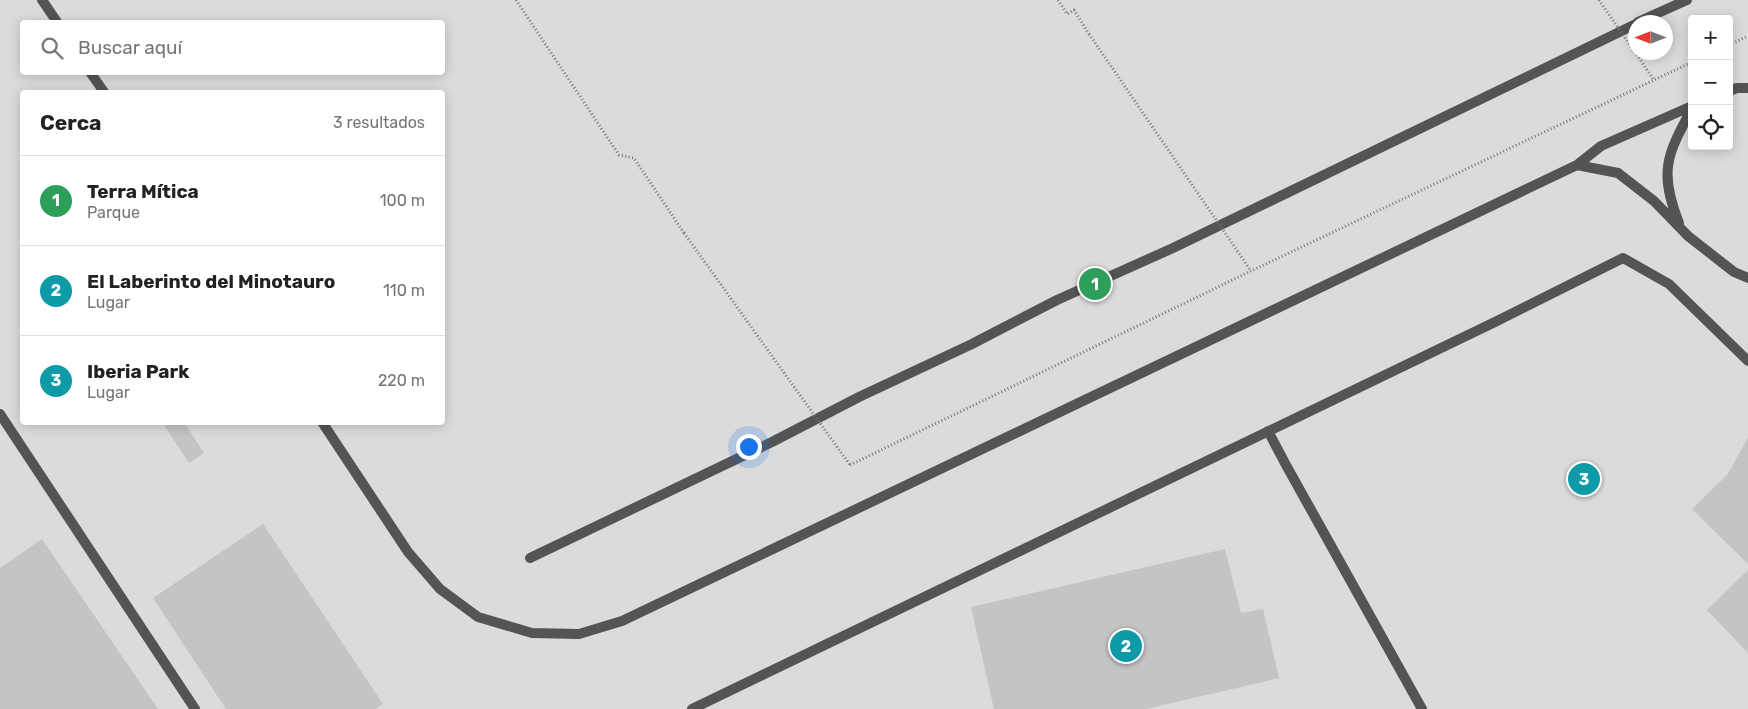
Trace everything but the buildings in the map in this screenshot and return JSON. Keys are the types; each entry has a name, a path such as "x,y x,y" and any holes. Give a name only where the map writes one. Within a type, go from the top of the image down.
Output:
{"lane":[{"path":"42,0 56,20"},
{"path":"1654,15 1687,0"},
{"path":"530,558 772,442 1057,300 1181,244 1628,27"},
{"path":"92,75 103,90"},
{"path":"1733,90 1748,88"},
{"path":"324,425 408,552 440,589 478,617 532,633 579,634 622,621 1577,165 1601,146 1688,110"},
{"path":"1680,227 1668,190 1668,164 1674,141 1688,115"},
{"path":"1577,165 1618,173 1654,201 1688,236 1734,272 1748,278"},
{"path":"692,709 1623,258 1669,284 1748,361"},
{"path":"0,414 195,709"},
{"path":"1268,431 1422,709"}],"path":[{"path":"516,0 619,155 634,158 684,233 850,466 1251,271 1688,64"},
{"path":"1058,0 1067,14 1074,10 1088,34 1251,271"},
{"path":"1599,0 1654,80"},
{"path":"1733,43 1748,36"}],"shaded area":[{"path":"0,0 1748,0 1748,709 0,709"}],"place":[{"name":"Terra Mítica","path":"1095,284"},
{"name":"Iberia Park","path":"1584,479"},
{"name":"El Laberinto del Minotauro","path":"1126,646"}]}
